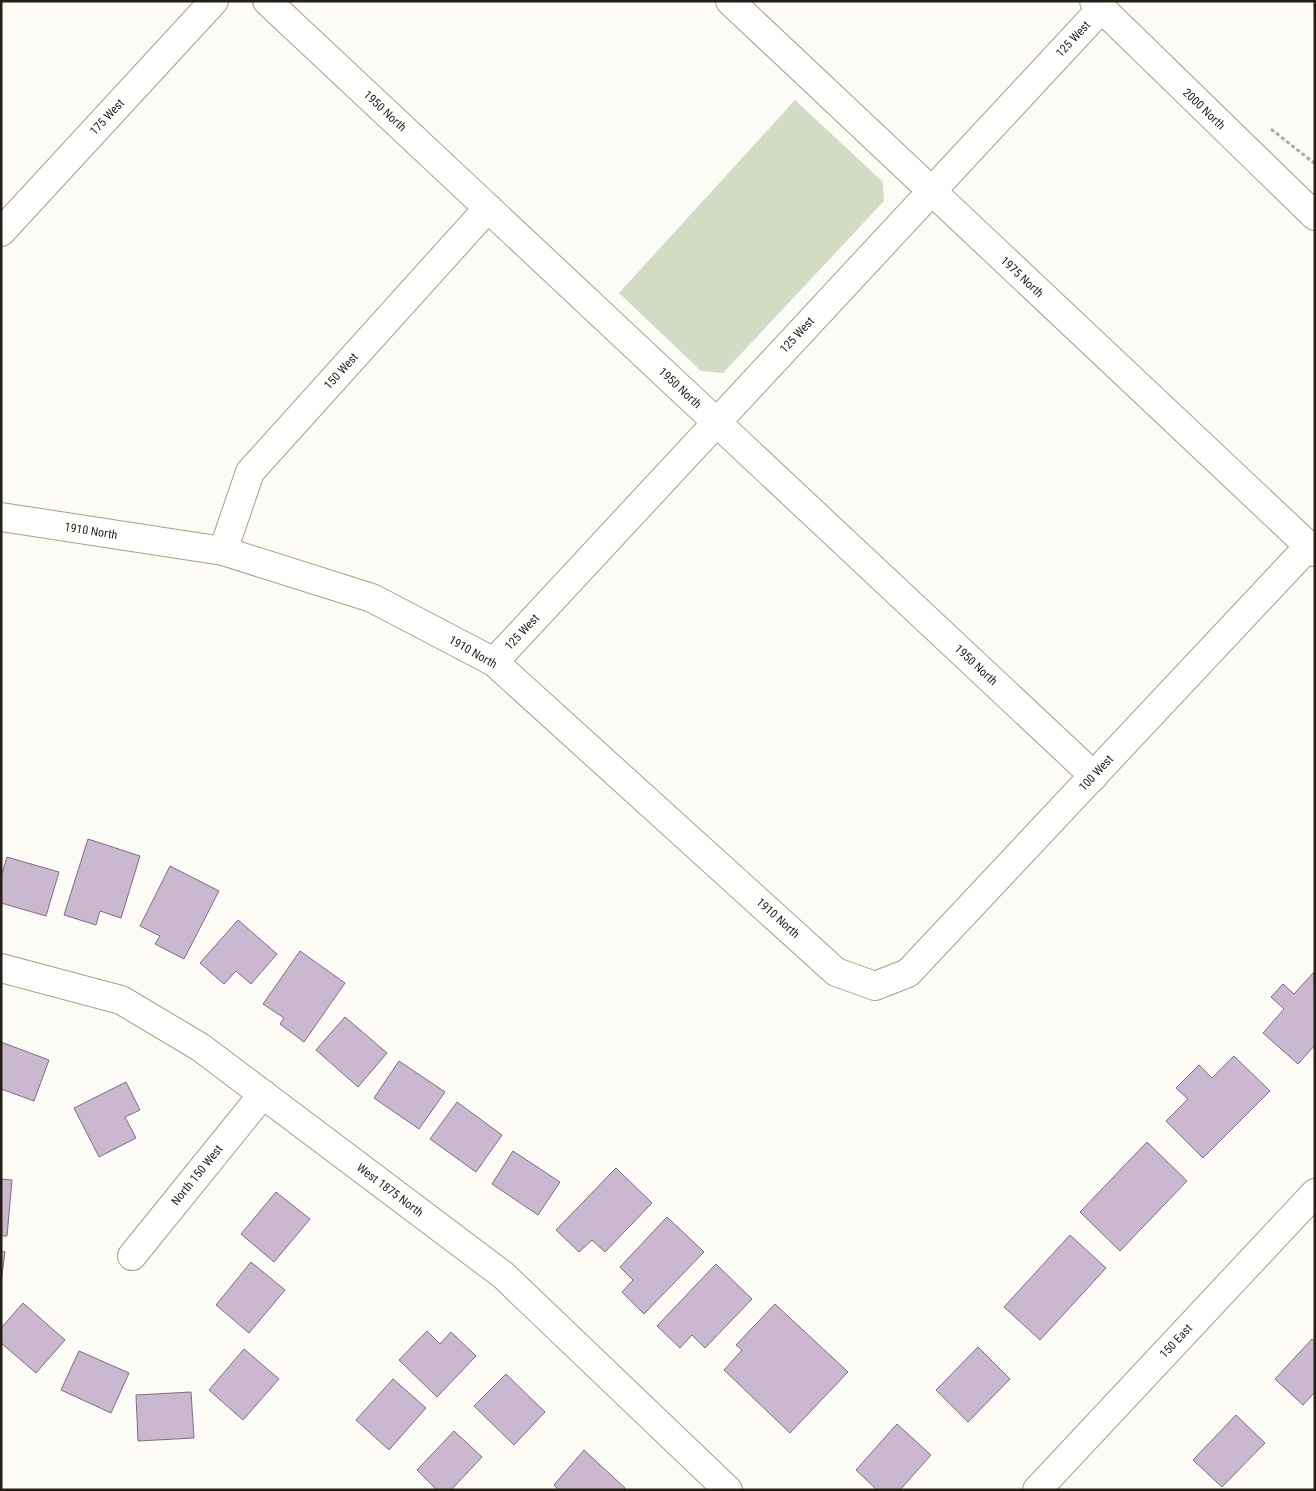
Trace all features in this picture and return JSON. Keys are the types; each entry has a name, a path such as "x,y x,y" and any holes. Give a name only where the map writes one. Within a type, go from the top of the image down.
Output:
{"street":[{"name":"175 West","path":"1,232 214,1"},
{"name":"1950 North","path":"267,1 1094,776"},
{"name":"1975 North","path":"730,1 1312,549"},
{"name":"125 West","path":"494,662 931,191 1097,5"},
{"name":"2000 North","path":"1097,5 1315,216"},
{"name":"150 West","path":"223,551 250,472 488,208"},
{"name":"1910 North","path":"1,518 223,551 372,598 494,662 836,972 875,986"},
{"name":"100 West","path":"875,986 908,973 1312,549"},
{"name":"West 1875 North","path":"1,968 121,1000 200,1047 503,1275 728,1490"},
{"name":"North 150 West","path":"132,1256 263,1094"},
{"name":"150 East","path":"1037,1490 1315,1193"}],"green space":[{"path":"795,100 883,182 884,201 723,373 701,371 619,293"}],"building":[{"path":"88,839 140,856 121,918 100,911 96,925 64,915"},
{"path":"7,857 59,872 46,916 1,903 1,877"},
{"path":"170,866 219,891 184,959 155,944 160,936 140,926"},
{"path":"238,920 277,954 251,984 236,971 224,984 200,963"},
{"path":"300,951 345,983 304,1042 280,1024 284,1018 263,1004"},
{"path":"1314,972 1315,1045 1298,1064 1263,1033 1284,1009 1271,997 1283,984 1294,994"},
{"path":"345,1017 387,1053 358,1087 316,1050"},
{"path":"1,1042 49,1060 34,1101 1,1089"},
{"path":"1234,1056 1270,1091 1203,1158 1166,1121 1188,1099 1176,1088 1199,1065 1212,1078"},
{"path":"399,1061 445,1092 419,1129 374,1098"},
{"path":"126,1082 140,1110 125,1117 136,1138 99,1157 74,1108"},
{"path":"457,1102 502,1135 476,1172 430,1139"},
{"path":"1147,1142 1187,1181 1120,1251 1080,1212"},
{"path":"513,1151 560,1182 538,1215 492,1184"},
{"path":"616,1168 652,1203 605,1252 592,1240 579,1252 556,1230"},
{"path":"1,1179 12,1180 7,1236 1,1236"},
{"path":"276,1192 310,1219 274,1262 241,1234"},
{"path":"667,1217 704,1252 644,1314 622,1292 633,1280 620,1267"},
{"path":"1070,1235 1106,1268 1040,1340 1004,1307"},
{"path":"1,1251 5,1252 1,1283"},
{"path":"251,1262 285,1290 249,1333 216,1305"},
{"path":"716,1264 752,1299 705,1348 692,1335 680,1348 657,1326"},
{"path":"23,1303 65,1340 36,1373 1,1343 1,1328"},
{"path":"775,1304 848,1372 790,1433 724,1370 742,1350 736,1345"},
{"path":"427,1331 440,1344 451,1332 476,1356 437,1397 399,1360"},
{"path":"1312,1339 1315,1340 1315,1392 1303,1405 1275,1379"},
{"path":"978,1347 1010,1379 968,1422 936,1390"},
{"path":"244,1349 279,1379 243,1420 209,1390"},
{"path":"79,1351 129,1373 111,1413 61,1390"},
{"path":"506,1374 545,1412 514,1445 474,1406"},
{"path":"393,1379 426,1408 389,1450 356,1420"},
{"path":"191,1392 194,1438 138,1441 136,1395"},
{"path":"1236,1415 1265,1443 1222,1487 1193,1460"},
{"path":"897,1424 931,1455 900,1490 877,1490 856,1470"},
{"path":"454,1431 482,1457 451,1490 437,1490 417,1470"},
{"path":"584,1450 625,1488 623,1490 559,1490 554,1485"}]}
